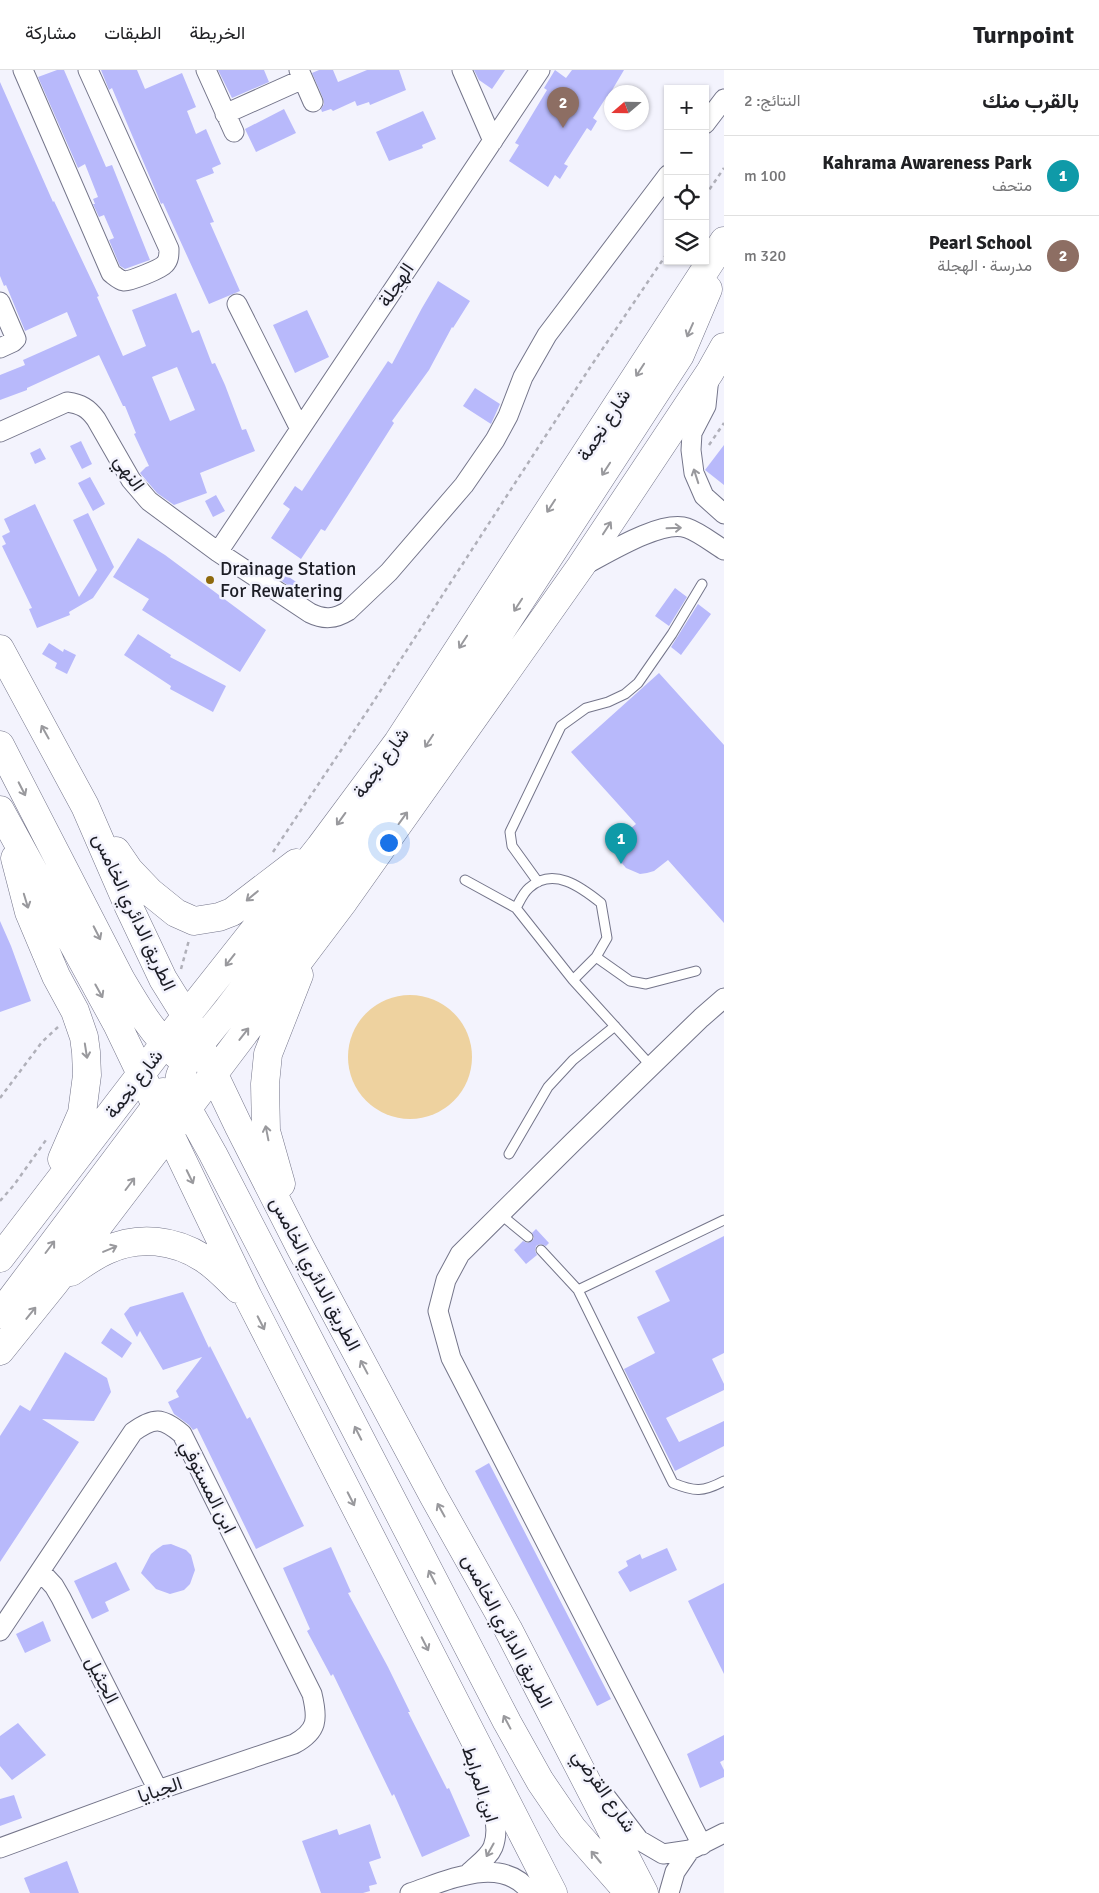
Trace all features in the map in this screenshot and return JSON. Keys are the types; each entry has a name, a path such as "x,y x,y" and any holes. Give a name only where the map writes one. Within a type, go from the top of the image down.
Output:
{"main road":[{"name":"شارع نجمة","path":"186,1016 320,847 398,742 724,241"},
{"name":"شارع نجمة","path":"0,1258 142,1074 182,1051 228,1010 415,763 680,355 724,253"},
{"path":"0,1314 173,1096 213,1072 246,1031 349,893 582,566 710,372 724,347"},
{"name":"الطريق الدائري الخامس","path":"0,649 85,806 163,979 186,1016"},
{"name":"الطريق الدائري الخامس","path":"0,746 134,1002 182,1051 213,1072 300,1248 434,1497 508,1629 644,1893"},
{"path":"85,806 137,879 176,913 194,921 219,917 232,912 262,887 320,847"},
{"path":"3,815 30,912 56,976 75,1011 84,1037 87,1061 82,1113 47,1196"},
{"path":"3,815 117,1024 142,1074 173,1096 266,1255 507,1722 540,1781 572,1828 629,1893"},
{"path":"300,1248 266,1131 265,1084 268,1054 312,942"},
{"path":"0,1351 54,1284 169,1133 186,1016"},
{"path":"169,1133 248,1297 553,1893"},
{"path":"54,1284 108,1249 124,1244 158,1241 190,1250 205,1259 248,1297"}],"street":[{"path":"23,70 111,273 123,280 129,281 166,264 169,257 169,249 88,70"},
{"path":"206,70 234,132"},
{"path":"462,70 493,141"},
{"name":"الهجلة","path":"218,552 540,70"},
{"path":"225,114 301,74 313,102"},
{"path":"709,119 724,98"},
{"name":"النهي","path":"0,432 67,402 79,404 89,410 96,419 131,480 149,501 218,552 310,613 325,618 342,615 371,590 418,540 464,485 480,463 508,416 523,377 547,335 664,180"},
{"path":"0,302 16,339 0,348"},
{"path":"237,304 300,429"},
{"path":"710,372 706,406 692,433 691,450 694,473 704,496 724,514"},
{"path":"582,566 631,540 664,528 687,527 724,550"},
{"path":"696,1848 451,1358 438,1311 446,1280 460,1254 651,1066 724,998"},
{"name":"ابن المستوفي","path":"0,1632 133,1432 146,1424 158,1420 170,1424 182,1434 312,1694 316,1710 315,1727"},
{"name":"الجثيل","path":"41,1572 54,1586 61,1598 158,1790"},
{"name":"ابن المرابط","path":"447,1688 495,1822 496,1834 493,1848 469,1873"},
{"name":"شارع القرضي","path":"556,1722 611,1805 639,1840 663,1854 696,1848 724,1833"},
{"name":"الجبايا","path":"0,1848 158,1790 294,1744 307,1737 315,1727"},
{"name":"شارع القرضي","path":"669,1893 675,1872 696,1848"},
{"name":"ابن المرابط","path":"410,1893 469,1873 498,1873 508,1876 518,1880 531,1893"}],"lane":[{"path":"538,882 512,846 510,832 561,726 586,708 608,702 625,694 638,683 672,634 702,584"},
{"path":"516,908 528,889 538,882 560,879 580,886 601,903 607,938 596,957 573,980"},
{"path":"465,880 516,908 573,980 651,1066"},
{"path":"596,957 630,981 646,984 696,972"},
{"path":"509,1154 548,1087 573,1060 615,1026"},
{"path":"500,1214 528,1237"},
{"path":"578,1290 724,1220"},
{"path":"541,1250 578,1290 674,1483 690,1490 709,1489 724,1481"}],"path":[{"path":"709,190 724,168"},
{"path":"270,857 664,258"},
{"path":"181,971 194,921"},
{"path":"0,1098 42,1042 75,1011"},
{"path":"0,1201 14,1185 46,1140"}],"shaded area":[{"path":"410,995 434,999 454,1013 468,1033 472,1057 468,1081 454,1101 434,1115 410,1119 386,1115 366,1101 352,1081 348,1057 352,1033 366,1013 386,999"}],"building":[{"path":"57,70 64,70 106,167 112,165 150,260 125,269 120,266 109,240 114,238 104,215 99,217 93,204 95,204 93,199 98,197 85,164 78,168 38,77"},
{"path":"101,70 137,70 145,89 182,73 196,107 187,111 196,134 206,129 221,164 212,168 214,173 196,180 214,222 210,223 240,291 209,304 163,203 161,204 112,88 109,90"},
{"path":"218,70 264,70 269,82 232,98"},
{"path":"319,70 333,70 338,82 367,70 399,70 406,90 370,105 369,102 357,106 355,101 333,111 331,109 322,112 323,98 312,73"},
{"path":"474,70 505,70 492,89 479,80"},
{"path":"555,70 566,78 572,70 624,70 615,85 604,85 604,101 593,118 597,121 591,131 587,128 564,164 568,166 560,179 555,175 548,187 509,161 519,145 515,143 547,90 544,88"},
{"path":"0,82 53,202 99,296 97,297 123,356 146,346 132,310 176,293 192,333 199,330 212,364 215,363 225,385 242,430 246,429 255,451 200,473 207,493 174,505 157,493 140,473 149,466 134,434 136,433 125,406 123,406 99,355 27,388 27,390 0,400 0,375 25,365 23,360 77,336 67,312 25,331 6,285 4,286 0,276","holes":["177,367 195,410 170,421 152,377"]},
{"path":"284,109 296,133 256,152 245,129"},
{"path":"423,111 436,139 422,145 423,148 389,161 376,132"},
{"path":"438,281 470,301 452,327 429,370 392,421 394,423 325,531 321,529 301,559 271,538 290,509 283,504 295,486 302,491 388,361 392,364"},
{"path":"307,310 329,357 295,373 273,325"},
{"path":"475,388 500,404 491,424 463,406"},
{"path":"81,441 92,464 82,469 70,446"},
{"path":"724,445 724,485 705,470"},
{"path":"40,448 46,459 35,464 30,453"},
{"path":"90,477 105,504 93,511 78,483"},
{"path":"216,495 225,511 213,517 205,501"},
{"path":"35,504 79,597 97,570 73,520 88,513 114,567 93,598 69,612 70,615 37,628 29,609 32,608 2,546 6,544 2,536 10,532 4,519"},
{"path":"138,538 165,555 266,630 240,672 142,610 149,599 113,577"},
{"path":"267,563 298,583 294,589 263,569"},
{"path":"675,588 687,597 669,626 655,616"},
{"path":"698,604 711,614 681,655 671,647"},
{"path":"138,634 171,655 170,657 226,686 213,712 170,689 171,686 124,655"},
{"path":"49,643 63,652 64,649 76,655 67,674 55,668 57,663 42,654"},
{"path":"659,673 724,745 724,923 668,860 654,871 647,873 640,874 626,868 621,862 618,847 624,834 636,824 571,752"},
{"path":"0,921 31,1001 0,1012"},
{"path":"536,1229 549,1243 546,1246 540,1244 536,1246 535,1251 537,1255 526,1264 514,1250 523,1241 527,1243 532,1241 534,1238 532,1233"},
{"path":"724,1236 724,1353 712,1359 724,1384 724,1390 666,1418 679,1442 724,1421 724,1446 675,1471 624,1369 655,1353 637,1317 670,1301 655,1271"},
{"path":"183,1292 209,1348 210,1346 247,1419 250,1417 304,1526 256,1549 197,1428 193,1430 174,1414 168,1402 179,1397 176,1391 202,1357 163,1370 140,1331 137,1337 124,1314 130,1307"},
{"path":"111,1328 132,1343 122,1358 101,1343"},
{"path":"65,1352 107,1378 111,1392 94,1421 42,1419 79,1442 0,1562 0,1436 20,1405 30,1411"},
{"path":"489,1463 611,1699 597,1706 475,1471"},
{"path":"171,1544 186,1550 191,1555 195,1570 190,1584 184,1590 170,1594 156,1589 141,1573 151,1554 163,1545"},
{"path":"331,1547 351,1592 348,1593 388,1667 410,1712 408,1712 447,1789 449,1788 470,1836 422,1857 394,1794 392,1796 333,1674 331,1676 307,1631 310,1629 283,1568"},
{"path":"667,1548 677,1570 630,1592 618,1572 628,1566 626,1561 640,1554 642,1559"},
{"path":"116,1562 130,1590 105,1602 109,1611 92,1619 74,1581"},
{"path":"724,1583 724,1674 688,1601"},
{"path":"43,1621 51,1641 25,1653 16,1634"},
{"path":"18,1723 46,1755 12,1780 0,1766 0,1736"},
{"path":"724,1735 724,1760 720,1762 724,1770 724,1777 700,1788 687,1754"},
{"path":"14,1795 22,1818 0,1826 0,1799"},
{"path":"370,1824 381,1858 369,1862 377,1884 369,1886 370,1891 363,1893 321,1893 302,1841 337,1829 339,1835"},
{"path":"67,1861 79,1893 30,1893 24,1878"}],"place":[{"name":"Pearl School","path":"563,128"},
{"name":"Drainage Station For Rewatering","path":"210,580"},
{"name":"Kahrama Awareness Park","path":"621,864"}]}
